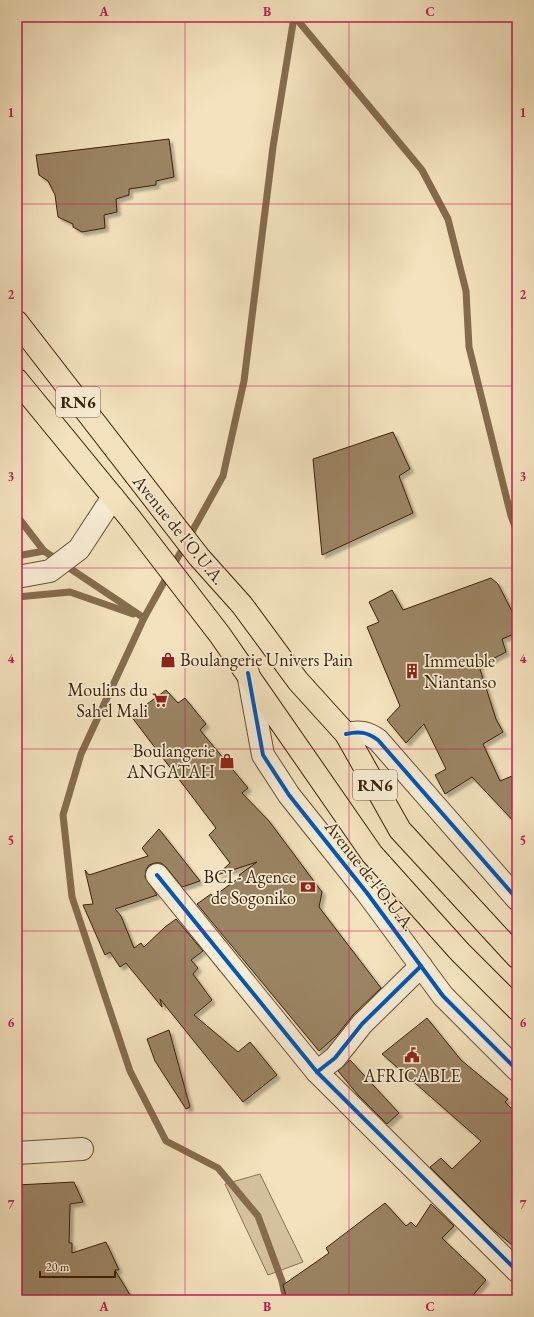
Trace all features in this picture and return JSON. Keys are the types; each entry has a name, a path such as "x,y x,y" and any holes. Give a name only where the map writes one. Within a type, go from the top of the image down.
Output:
{"highway":[{"name":"Avenue de l'O.U.A.","path":"17,322 198,557 242,605 298,681 346,734 400,830 517,957"},
{"name":"Avenue de l'O.U.A.","path":"17,380 130,518 220,635 372,854 460,952 517,1009"}],"street":[{"path":"17,577 50,571 79,549 113,497"},
{"name":"Avenue de l'O.U.A.","path":"248,674 263,755 289,795 368,893 443,996 517,1070"},
{"path":"346,734 357,731 368,733 378,740 517,899"},
{"path":"157,875 317,1072 517,1271"},
{"path":"317,1072 335,1058 362,1024 421,966"},
{"path":"17,1153 82,1149"}],"shaded area":[{"path":"260,1174 303,1262 268,1275 225,1184"}],"building":[{"path":"169,139 174,177 156,181 156,185 129,189 129,195 116,199 117,212 104,215 105,228 82,232 73,227 73,224 58,217 55,195 48,181 39,175 36,155"},
{"path":"393,432 410,469 399,476 413,513 322,555 313,459"},
{"path":"491,578 498,584 517,621 517,633 502,639 506,652 479,666 496,719 503,732 483,744 500,781 517,774 517,825 472,777 445,794 435,775 446,769 424,724 406,743 387,720 400,706 367,627 379,622 369,602 392,590 403,610"},
{"path":"166,690 178,703 185,698 206,724 200,730 248,788 242,793 269,821 322,892 319,907 381,988 353,1015 337,1035 319,1051 197,904 211,894 213,897 257,862 217,875 230,863 209,835 216,828 131,716"},
{"path":"159,829 200,881 182,887 166,867 161,863 155,863 149,865 146,870 145,877 157,895 115,909 121,916 134,948 141,943 144,947 165,927 176,919 203,951 191,960 198,968 193,974 212,1000 194,1015 238,1052 250,1042 277,1075 243,1102 160,999 162,1007 126,963 120,967 110,952 105,955 83,905 93,904 85,870 89,875 148,856 142,848"},
{"path":"427,1018 461,1060 508,1099 505,1102 517,1114 517,1249 490,1227 430,1167 441,1158 452,1169 481,1141 382,1054"},
{"path":"169,1030 190,1107 186,1109 155,1061 147,1039"},
{"path":"350,1060 399,1113 387,1124 358,1095 338,1071"},
{"path":"74,1182 83,1202 70,1204 69,1243 72,1243 72,1253 106,1242 119,1270 115,1270 133,1300 17,1300 17,1185"},
{"path":"385,1203 406,1226 411,1222 416,1227 431,1204 454,1226 442,1238 486,1280 469,1300 287,1300 283,1285 329,1253 326,1248"}],"waterway":[{"path":"286,1300 282,1281 258,1216 218,1168 166,1141 130,1071 72,897 63,815 81,754 144,618 223,476 244,381 273,147 294,17"},
{"path":"295,17 422,170 448,219 466,291 469,347 511,516 517,531"},
{"path":"17,516 44,551"},
{"path":"17,556 44,551 144,618"},
{"path":"17,597 70,592 133,614"}],"cycle path":[{"path":"248,673 263,755 289,795 367,893 443,996 517,1070"},
{"path":"346,734 363,733 378,740 517,899"},
{"path":"157,875 317,1072"},
{"path":"421,966 362,1024 335,1058 317,1072 517,1271"}],"place":[{"name":"Boulangerie Univers Pain","path":"168,660"},
{"name":"Immeuble Niantanso","path":"412,671"},
{"name":"Moulins du Sahel Mali","path":"160,700"},
{"name":"Boulangerie ANGATAH","path":"227,761"},
{"name":"BCI - Agence de Sogoniko","path":"308,887"},
{"name":"AFRICABLE","path":"412,1055"}]}
